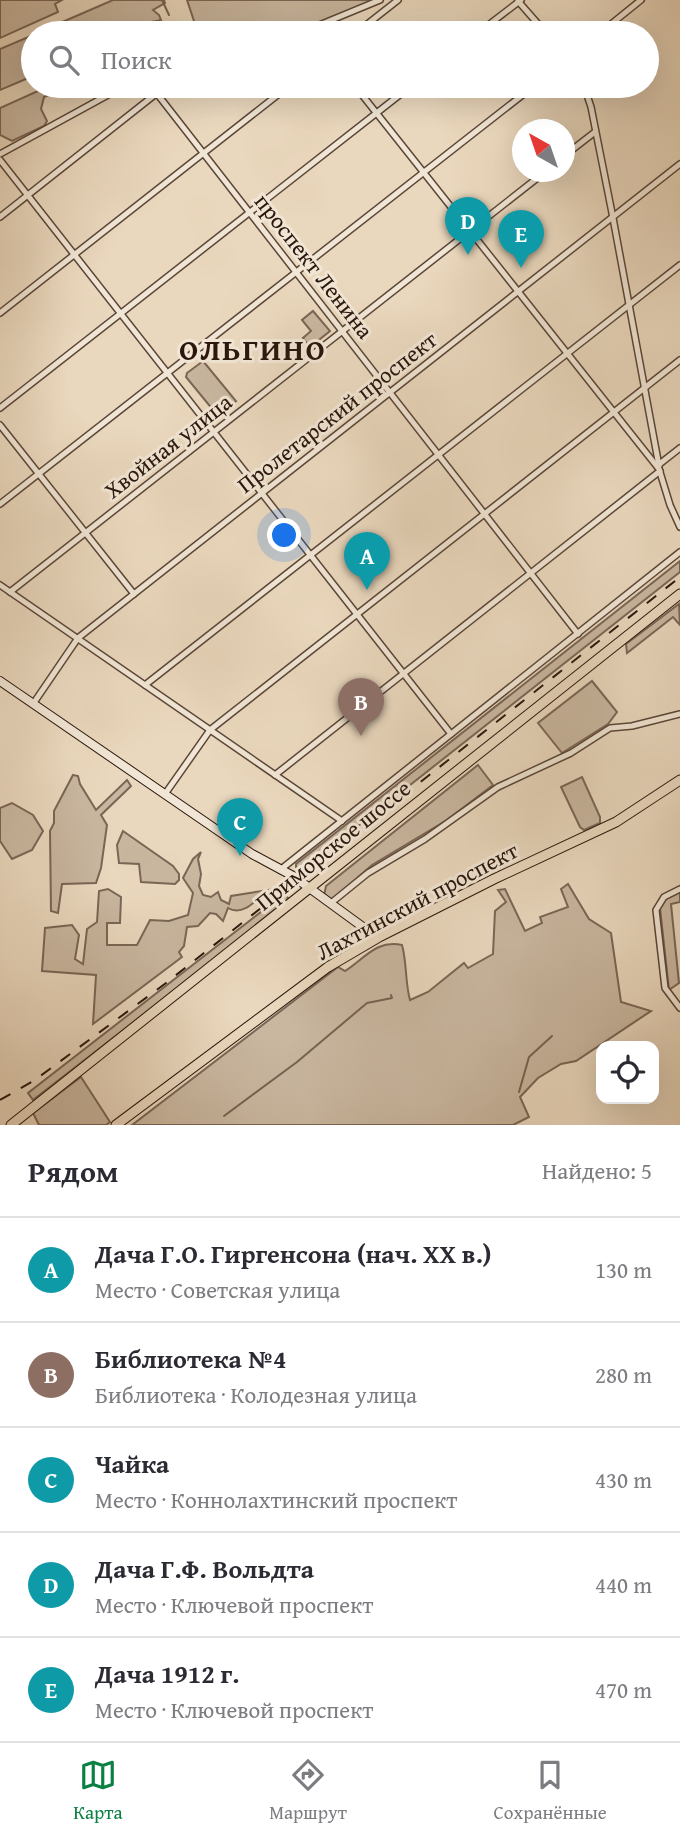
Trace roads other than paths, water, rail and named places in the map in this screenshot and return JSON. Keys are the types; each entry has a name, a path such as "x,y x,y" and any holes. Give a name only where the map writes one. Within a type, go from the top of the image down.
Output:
{"main road":[{"name":"Приморское шоссе","path":"11,1125 680,594"},
{"path":"0,681 269,865 309,888 367,930 371,938 369,942"},
{"name":"Лахтинский проспект","path":"116,1125 328,967 369,942 494,879 617,822 680,780"}],"street":[{"path":"335,21 380,0"},
{"path":"371,21 398,0"},
{"path":"615,21 641,0"},
{"path":"493,21 519,1 536,21"},
{"path":"0,154 102,98"},
{"path":"0,218 151,98"},
{"name":"проспект Ленина","path":"161,98 578,634"},
{"path":"0,313 274,98"},
{"path":"364,98 659,468"},
{"path":"0,408 395,98"},
{"path":"0,504 519,98"},
{"path":"588,98 659,468 680,527"},
{"path":"575,148 595,132"},
{"path":"0,160 451,734"},
{"name":"Пролетарский проспект","path":"33,704 78,638 679,167"},
{"name":"Хвойная улица","path":"10,592 532,182"},
{"path":"145,685 680,265"},
{"path":"165,794 210,730 680,360"},
{"path":"0,425 134,594"},
{"path":"275,775 531,573 680,449"},
{"path":"280,870 680,552"},
{"path":"0,584 342,821"},
{"path":"331,904 368,873 425,839 498,787 571,753 610,728 632,726 680,714"},
{"path":"680,889 664,897 656,910 665,988 680,1008"}],"waterway":[{"path":"162,0 169,15"},
{"path":"224,1116 297,1062 367,1003 392,998 391,995"},
{"path":"519,1092 529,1057 552,1036"}],"railway":[{"path":"0,1100 35,1080 166,983 680,577"}],"place":[{"name":"Дача Г.Ф. Вольдта","path":"468,255"},
{"name":"Дача 1912 г.","path":"521,268"},
{"name":"Дача Г.О. Гиргенсона (нач. XX в.)","path":"367,590"},
{"name":"Библиотека №4","path":"361,736"},
{"name":"Чайка","path":"240,856"}],"district":[{"name":"ОЛЬГИНО","path":"253,350"}]}
